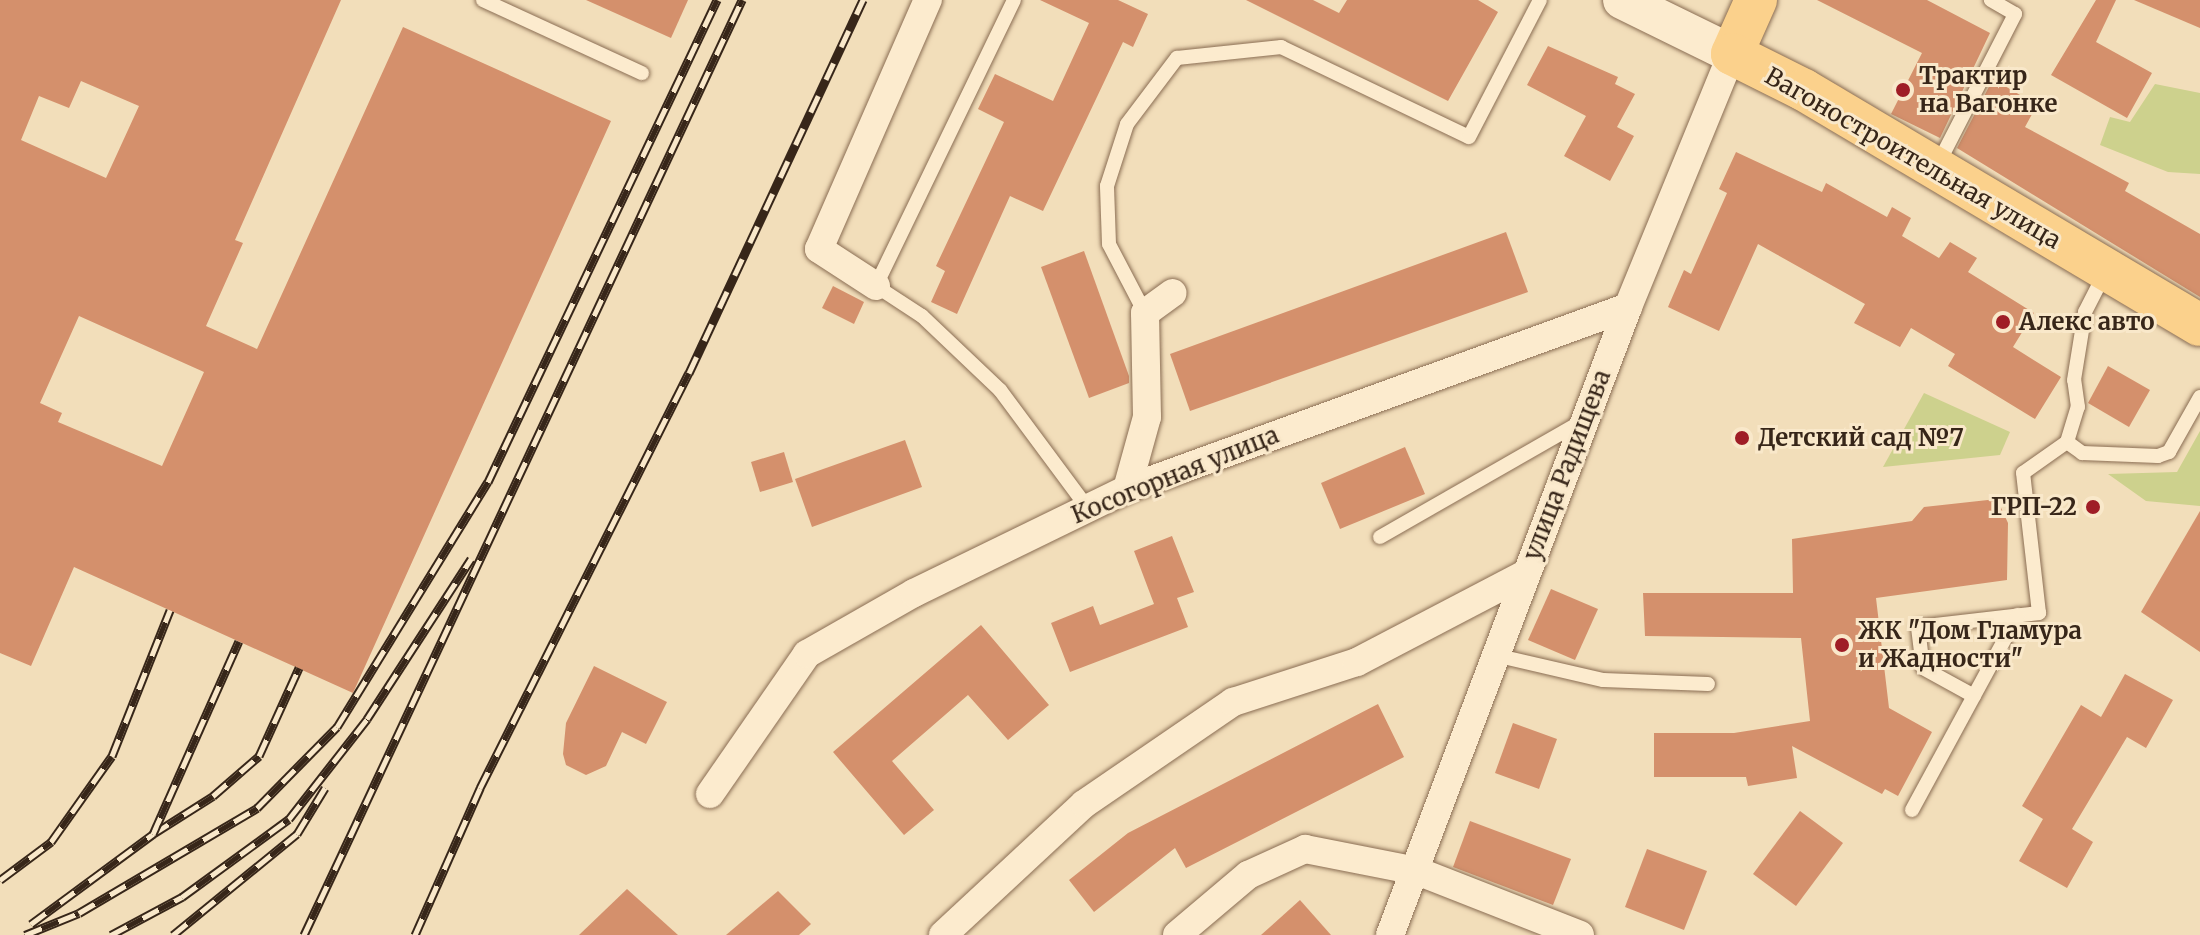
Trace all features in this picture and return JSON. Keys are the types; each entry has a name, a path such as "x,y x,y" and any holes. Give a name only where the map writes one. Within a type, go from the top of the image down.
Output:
{"main road":[{"name":"Вагоностроительная улица","path":"1622,0 1732,54 2200,325"},
{"name":"улица Радищева","path":"1732,54 1756,0"}],"street":[{"path":"876,286 819,249 928,0"},
{"name":"улица Радищева","path":"1390,935 1499,656 1525,574 1628,307 1732,54"},
{"path":"1127,489 1147,417 1145,313 1173,293"},
{"name":"Косогорная улица","path":"710,794 807,654 1127,489 1628,307"},
{"path":"943,935 1084,804 1233,702 1357,662 1525,574"},
{"path":"1177,935 1248,875 1305,849 1417,871 1580,935"}],"lane":[{"path":"483,0 642,73"},
{"path":"1014,0 876,286 922,316 1000,390 1087,507"},
{"path":"1145,313 1109,244 1107,186 1127,124 1177,58 1281,47 1469,137 1540,0"},
{"path":"1935,170 2015,14 1991,0"},
{"path":"1974,696 1923,668 1918,627 2039,613 2023,473 2067,442 2078,407 2074,380 2085,312 2106,270"},
{"path":"2067,442 2082,453 2158,456 2169,452 2200,397"},
{"path":"1380,537 1585,419"},
{"path":"1912,810 2018,615"},
{"path":"1499,656 1603,680 1708,684"}],"green space":[{"path":"2155,84 2200,93 2200,174 2168,172 2100,145 2110,117 2130,122"},
{"path":"1924,393 2010,432 2000,455 1883,467"},
{"path":"2200,431 2200,506 2146,501 2108,474 2177,472"}],"building":[{"path":"0,0 341,0 235,240 243,243 206,326 257,349 403,27 611,121 353,693 74,567 31,666 0,653","holes":["81,81 139,106 106,178 21,140 39,96 69,108","79,316 204,372 162,466 58,422 62,413 40,403"]},
{"path":"586,0 688,0 671,38"},
{"path":"1040,0 1118,0 1148,14 1133,47 1123,42 1043,211 1010,196 957,314 931,302 945,271 936,266 1004,122 978,109 995,74 1053,101 1089,23"},
{"path":"1246,0 1313,0 1339,13 1347,0 1478,0 1498,12 1448,101"},
{"path":"1817,0 1927,0 1990,33 1940,138 1891,114 1922,53"},
{"path":"2096,0 2116,0 2096,42 2152,73 2127,118 2051,75"},
{"path":"2134,0 2200,0 2200,28"},
{"path":"1548,46 1618,77 1615,84 1635,94 1617,127 1634,136 1610,181 1564,156 1586,116 1527,85"},
{"path":"1993,79 2037,105 2025,127 2129,183 2125,191 2200,234 2200,297 1957,148"},
{"path":"1736,152 1822,192 1826,183 1887,217 1892,207 1911,218 1902,236 1939,258 1950,242 1977,258 1968,272 2034,313 2013,347 2061,377 2035,419 1948,366 1955,354 1911,328 1900,347 1854,323 1865,304 1758,244 1719,331 1668,307 1684,270 1691,274 1727,193 1719,189"},
{"path":"1506,232 1528,292 1190,411 1170,354"},
{"path":"1084,251 1129,376 1129,383 1089,398 1041,267"},
{"path":"833,286 864,302 854,324 822,308"},
{"path":"2108,366 2150,390 2129,427 2088,403"},
{"path":"905,440 922,487 812,527 795,479"},
{"path":"1405,447 1425,494 1340,529 1321,483"},
{"path":"784,452 793,482 760,492 751,462"},
{"name":"ЖК \"Дом Гламура и Жадности\"","path":"1997,499 2008,523 2007,580 1876,598 1889,708 1932,732 1898,796 1885,789 1882,794 1792,746 1797,778 1748,786 1746,777 1654,777 1654,733 1734,733 1810,721 1801,638 1645,636 1643,593 1793,593 1792,539 1912,521 1924,507"},
{"path":"2200,511 2200,652 2141,612"},
{"path":"1172,536 1194,592 1177,598 1188,627 1070,672 1051,623 1093,606 1100,625 1154,604 1134,551"},
{"path":"1551,589 1598,609 1575,660 1528,640"},
{"path":"981,625 1049,705 1008,740 968,695 892,761 934,810 904,835 833,752"},
{"path":"594,666 667,702 646,744 622,732 606,766 586,775 566,765 563,754 566,723"},
{"path":"2125,674 2173,700 2146,748 2127,737 2072,829 2093,842 2067,888 2019,861 2043,819 2022,806 2081,705 2101,717"},
{"path":"1378,704 1404,757 1186,868 1175,848 1094,912 1069,880 1128,833"},
{"path":"1513,723 1557,739 1539,789 1495,773"},
{"path":"1800,811 1843,843 1796,906 1753,874"},
{"path":"1470,821 1571,859 1553,905 1453,867"},
{"path":"1647,849 1707,871 1684,930 1625,907"},
{"path":"627,889 678,935 579,935"},
{"path":"778,891 811,924 799,935 726,935"},
{"path":"1300,900 1331,935 1261,935"}],"railway":[{"path":"25,935 79,913 257,808 337,727 488,482 717,0"},
{"path":"304,935 742,0"},
{"path":"415,935 480,788 689,373 863,0"},
{"path":"111,935 182,897 289,819 367,719 471,559"},
{"path":"0,880 51,842 112,756 170,610"},
{"path":"31,924 153,834 239,641"},
{"path":"153,834 213,796 259,756 299,668"},
{"path":"173,935 297,834 325,788"}],"place":[{"name":"Трактир на Вагонке","path":"1903,90"},
{"name":"Алекс авто","path":"2003,322"},
{"name":"Детский сад №7","path":"1742,438"},
{"name":"ГРП-22","path":"2093,507"},
{"name":"ЖК \"Дом Гламура и Жадности\"","path":"1842,645"}]}
